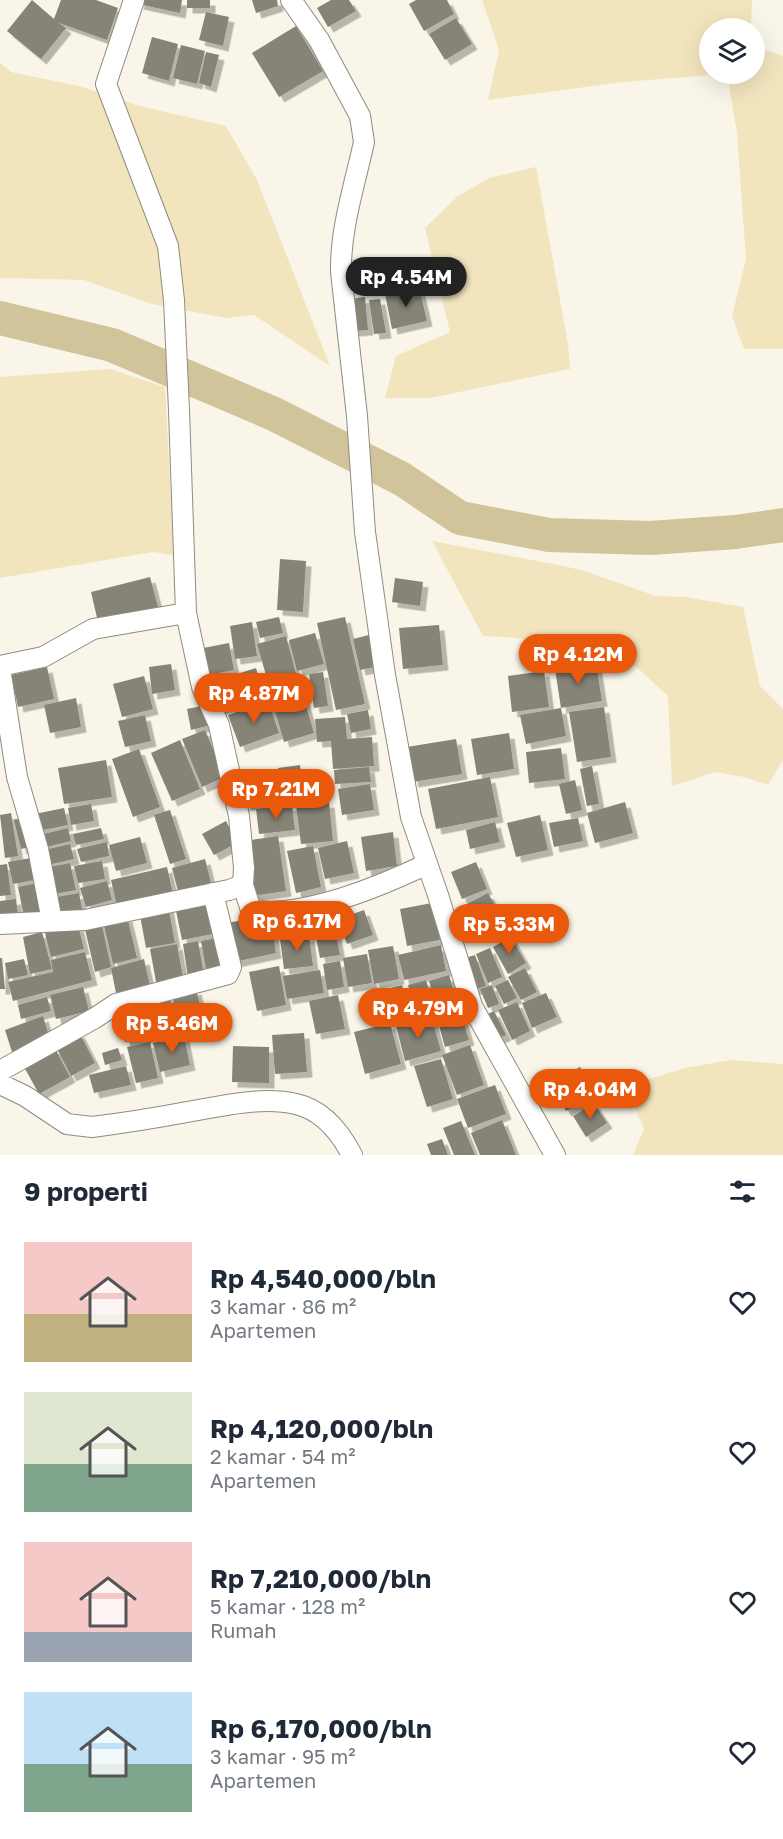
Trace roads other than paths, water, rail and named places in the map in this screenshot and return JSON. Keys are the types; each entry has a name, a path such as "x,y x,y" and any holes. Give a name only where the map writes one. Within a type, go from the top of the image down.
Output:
{"street":[{"path":"134,0 106,84 168,246 174,300 186,613 202,687 219,725 239,816 244,868 243,885 250,908 254,911 302,908 393,880 427,864"},
{"path":"291,0 319,40 360,116 363,129 364,142 346,221 341,258 357,416 365,532 385,675 411,818 472,1005 555,1155"},
{"path":"52,921 38,849 17,777 0,667 43,657 93,629 186,613"},
{"path":"0,924 85,920 243,885"},
{"path":"0,1071 116,1004 228,974 231,967 213,893"},
{"path":"0,1084 25,1096 67,1124 92,1127 266,1101 297,1104 312,1110 335,1128 352,1155"}],"waterway":[{"path":"0,318 112,345 274,414 402,479 460,518 549,535 650,538 736,532 783,525"}]}
